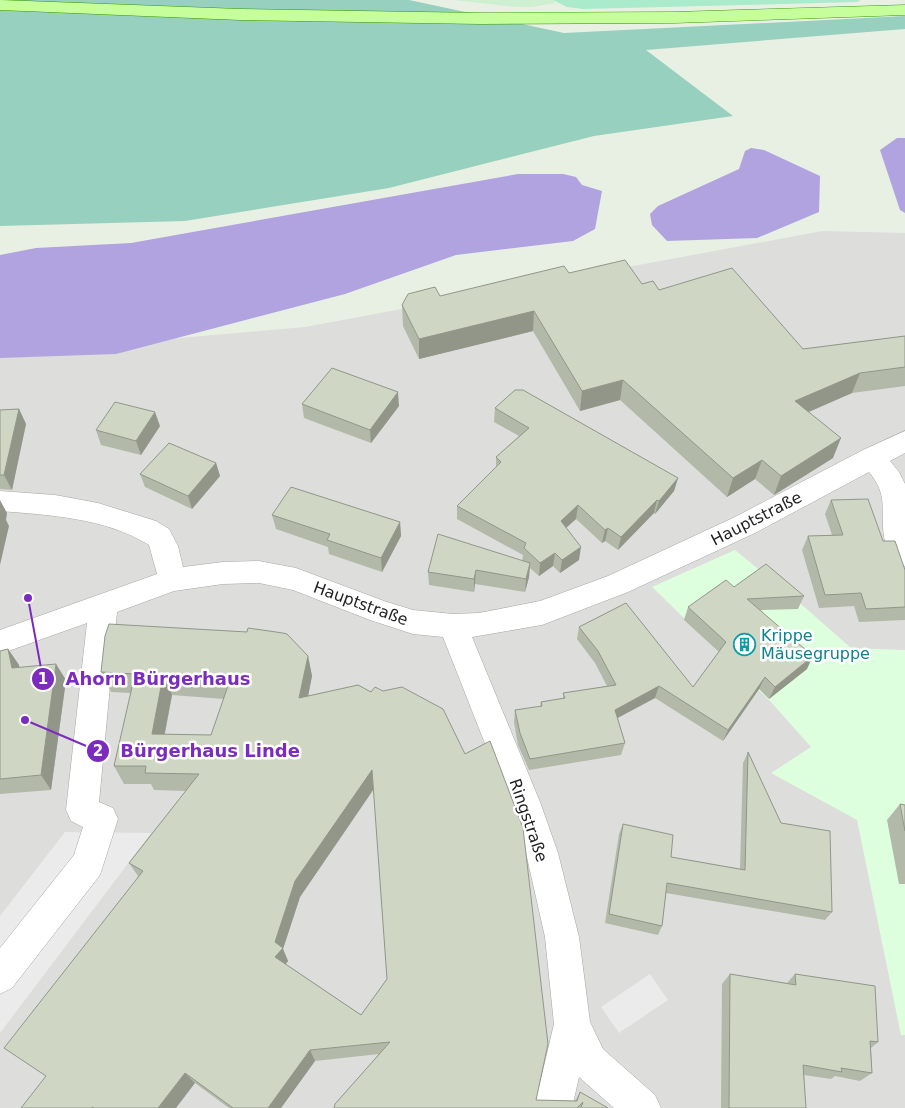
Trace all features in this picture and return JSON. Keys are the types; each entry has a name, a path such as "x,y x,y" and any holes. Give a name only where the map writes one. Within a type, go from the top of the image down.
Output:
{"main road":[{"path":"0,5 145,12 364,18 643,18 905,10"}],"street":[{"name":"Hauptstraße","path":"0,642 173,580 223,572 259,572 296,579 405,620 453,626 479,625 542,613 618,584 745,525 905,441"},
{"path":"872,457 890,479 895,493 898,538 905,555"},
{"path":"0,501 55,505 98,514 146,529 159,537 164,546 173,580"},
{"path":"0,976 88,864 102,820 82,810 103,606"},
{"name":"Ringstraße","path":"453,626 524,802 542,853 562,937 572,1024 554,1108"},
{"name":"Ringstraße","path":"572,1024 590,1062 642,1108"}],"shaded area":[{"path":"0,0 409,0 564,33 905,16 905,29 646,50 733,116 594,136 389,188 185,221 0,226"},
{"path":"453,0 553,0 555,3 532,7 516,7"},
{"path":"553,0 861,0 857,2 583,9 567,7"},
{"path":"897,138 905,138 905,213 900,210 880,150"},
{"path":"751,148 764,150 820,176 819,212 757,238 667,241 652,225 650,214 658,206 739,169 745,151"},
{"path":"518,174 563,174 576,177 582,185 602,191 595,229 573,241 456,255 345,294 116,354 0,358 0,255 36,248 131,243"},
{"path":"822,231 905,233 905,1108 0,1108 0,354 305,327"},
{"path":"735,550 851,648 905,650 905,1035 901,1035 857,820 771,773 811,747 770,701 652,587"},
{"path":"65,832 151,833 0,1033 0,916"},
{"path":"650,974 668,1000 619,1033 601,1007"}],"building":[{"path":"625,260 642,284 653,281 659,290 732,268 803,349 905,336 905,367 860,373 795,401 841,438 781,476 762,460 733,478 623,380 582,391 534,311 419,339 402,305 408,294 435,287 440,296 564,266 569,273"},
{"path":"332,368 398,392 370,430 302,404"},
{"path":"515,390 523,390 678,478 659,501 657,500 621,537 608,528 605,530 578,505 561,521 581,547 562,560 555,553 540,563 524,548 526,543 457,506 501,462 496,457 529,428 495,408"},
{"path":"115,402 155,412 136,441 96,430"},
{"path":"19,409 4,475 0,475 0,410"},
{"path":"169,443 216,463 188,496 140,474"},
{"path":"291,487 400,522 381,558 327,540 330,534 272,515"},
{"path":"868,499 883,541 895,541 905,570 905,607 866,609 861,593 825,595 808,536 843,535 831,500"},
{"path":"438,534 530,563 526,579 476,570 474,579 428,572"},
{"path":"766,564 804,596 747,599 813,656 775,687 765,677 728,730 659,686 615,710 625,743 530,759 520,733 515,710 542,706 541,702 565,698 563,693 616,685 598,651 579,627 626,603 693,687 726,642 688,607 726,580 734,587"},
{"path":"109,624 247,632 248,628 287,634 308,656 299,698 358,685 371,692 375,687 383,691 402,687 443,709 465,754 490,741 523,828 548,1044 536,1100 577,1101 580,1092 608,1108 581,1108 583,1102 577,1108 334,1108 335,1104 390,1042 310,1050 268,1108 233,1108 185,1073 158,1108 21,1108 46,1076 4,1048 143,871 129,863 199,774 145,773 146,766 114,766 135,674 101,672 105,636","holes":["163,676 230,680 211,735 152,734","372,770 387,979 361,1015 275,957 283,948 275,942 295,881"]},
{"path":"8,649 12,668 56,664 41,775 0,779 0,651"},
{"path":"748,752 781,823 830,831 832,912 667,883 662,926 609,914 623,824 673,835 671,857 745,870"},
{"path":"900,804 905,805 905,831"},
{"path":"730,974 796,985 795,974 875,986 878,1042 870,1041 872,1073 841,1068 842,1072 803,1065 806,1108 729,1108"}],"place":[{"name":"Ahorn Bürgerhaus","path":"28,598"},
{"name":"Krippe Mäusegruppe","path":"745,644"},
{"name":"Bürgerhaus Linde","path":"25,720"}]}
